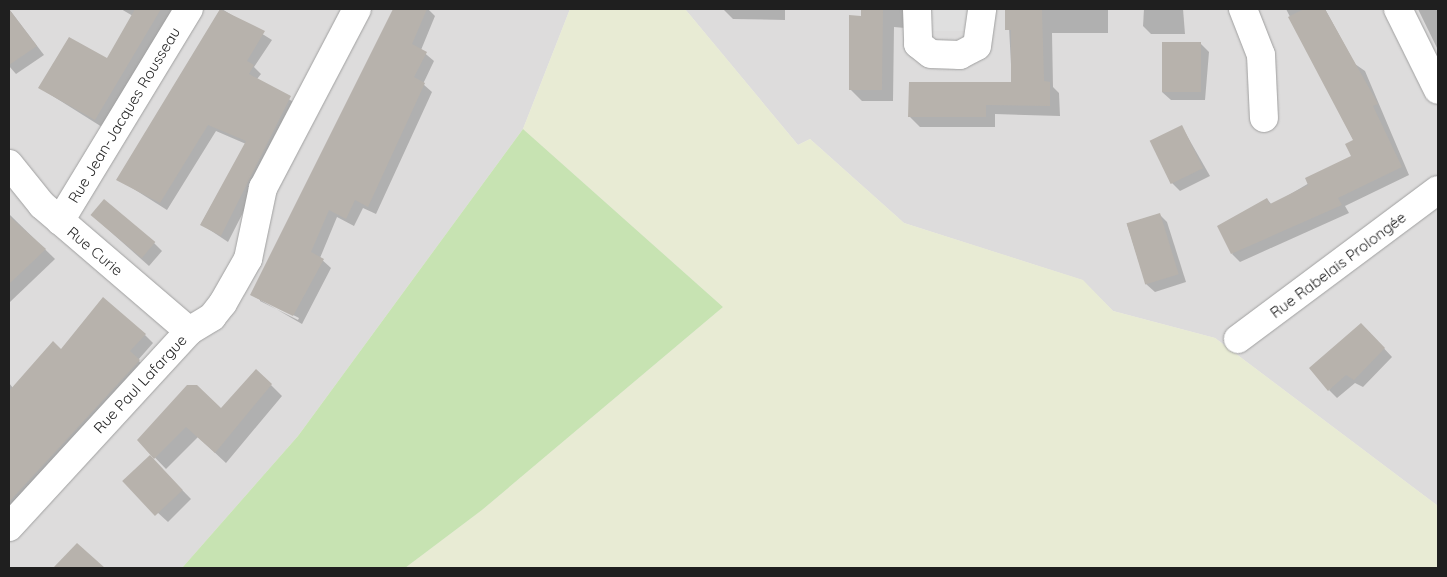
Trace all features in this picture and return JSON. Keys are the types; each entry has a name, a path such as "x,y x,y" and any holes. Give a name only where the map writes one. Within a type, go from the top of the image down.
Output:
{"street":[{"name":"Rue Jean-Jacques Rousseau","path":"60,221 189,9"},
{"path":"917,9 918,44 931,54 960,55 970,52 981,38 982,9"},
{"path":"1242,9 1261,56 1264,118"},
{"path":"1398,9 1438,90"},
{"name":"Rue Paul Lafargue","path":"9,527 189,331 212,316 248,259 263,188 351,11"},
{"name":"Rue Curie","path":"9,164 30,194 189,331"},
{"name":"Rue Rabelais Prolongée","path":"1238,339 1438,190"}],"shaded area":[{"path":"9,9 570,9 523,129 298,436 182,568 9,568"},
{"path":"685,9 1438,9 1438,506 1215,338 1113,311 1082,280 904,223 810,139 798,145"},
{"path":"929,9 969,9 969,31 929,31"}],"green space":[{"path":"570,9 685,9 798,145 810,139 904,223 1083,280 1113,311 1215,338 1438,506 1438,568 405,568 482,510 723,307 523,129"},
{"path":"523,129 723,307 482,510 405,568 182,568 298,436"}],"building":[{"path":"9,9 37,46 9,65"},
{"path":"135,9 161,9 95,120 38,88 69,37 107,58"},
{"path":"220,9 265,31 247,61 254,65 249,74 291,96 221,236 200,225 246,141 208,125 160,203 116,180"},
{"path":"393,9 427,9 412,44 427,52 414,77 425,83 368,207 355,200 346,219 329,210 311,252 324,259 293,316 250,295"},
{"path":"861,9 883,9 882,90 849,90 849,15 861,16"},
{"path":"1005,9 1042,9 1044,81 1050,82 1050,106 986,105 986,117 908,117 909,82 1011,82 1011,30 1005,30"},
{"path":"1304,9 1325,9 1378,104 1373,106 1402,167 1338,198 1342,205 1231,254 1217,226 1267,198 1270,204 1308,185 1305,178 1351,156 1345,144 1353,140 1288,17"},
{"path":"1162,42 1201,42 1201,92 1162,92"},
{"path":"1182,125 1203,168 1171,184 1150,141"},
{"path":"104,199 155,242 142,258 91,215"},
{"path":"1160,213 1179,274 1145,284 1127,223"},
{"path":"9,216 46,249 9,284"},
{"path":"103,297 146,334 130,351 140,360 9,502 9,391 53,341 61,349"},
{"path":"1361,323 1385,348 1354,380 1346,375 1328,391 1309,368"},
{"path":"256,369 272,384 215,453 186,427 154,459 137,440 187,385 197,385 221,408"},
{"path":"150,455 183,490 155,516 122,481"},
{"path":"77,543 105,568 53,568"}]}
